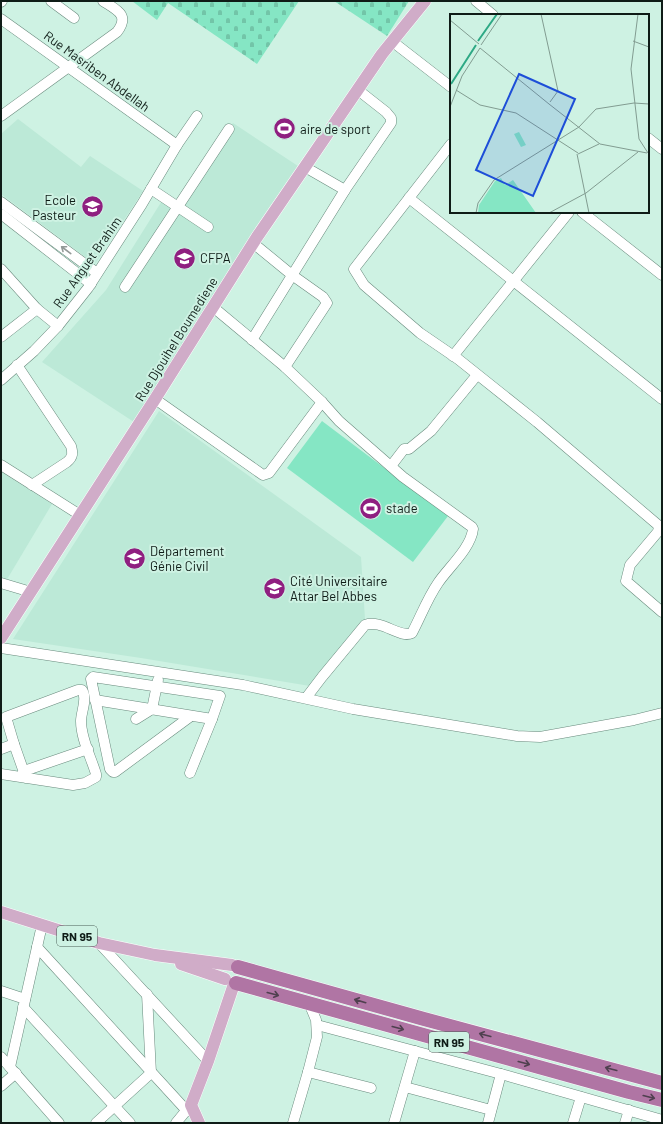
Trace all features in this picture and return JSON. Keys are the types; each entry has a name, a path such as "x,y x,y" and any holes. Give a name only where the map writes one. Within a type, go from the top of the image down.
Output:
{"highway":[{"name":"RN 95","path":"235,966 662,1083"},
{"name":"RN 95","path":"230,982 662,1100"}],"main road":[{"name":"Rue Djouihel Boumediene","path":"1,638 214,307 253,243 392,42 425,1"},
{"name":"RN 95","path":"1,912 99,944 155,955 235,966"},
{"name":"RN 95","path":"155,955 230,982"},
{"path":"199,1123 189,1108 226,1008 229,997 230,982 240,980 242,977 241,971 235,966"}],"street":[{"path":"51,1 74,18"},
{"path":"476,1 493,14"},
{"path":"1,116 117,32 122,26 123,19 119,12 104,2"},
{"name":"Rue Masriben Abdellah","path":"1,19 176,145"},
{"path":"392,42 450,86"},
{"path":"252,340 345,190 391,123 391,118 386,112 358,90"},
{"name":"Rue Anguet Brahim","path":"1,380 34,351 58,326 90,284 151,189 176,145 197,116"},
{"path":"125,287 229,129"},
{"path":"649,139 662,149"},
{"path":"450,145 354,269 364,285 420,333 453,356 537,422 658,525 661,529 630,565 626,581 662,612"},
{"path":"305,167 345,190"},
{"path":"151,189 208,227"},
{"path":"409,198 662,399"},
{"path":"1,202 97,273"},
{"path":"453,356 568,213"},
{"path":"583,213 662,275"},
{"path":"1,214 90,284"},
{"path":"253,243 292,275 323,297 327,303 285,367"},
{"path":"1,269 37,309 58,326"},
{"path":"214,307 285,367 322,402 339,422 403,477 472,527 473,532 466,546 438,582 426,602 412,632 405,634 380,624 370,623 365,625 306,698"},
{"path":"2,335 37,309"},
{"path":"18,365 71,446 73,453 71,459 32,485"},
{"path":"391,466 404,449 409,449 431,432 477,375"},
{"path":"155,399 263,475 269,473 322,402"},
{"path":"1,465 80,515"},
{"path":"1,582 31,592"},
{"path":"1,648 243,685 353,709 525,737 540,737 634,720 662,713"},
{"path":"136,719 152,709 161,673"},
{"path":"190,773 221,697 219,695 93,677 90,681 110,769 112,772 115,772 191,716"},
{"path":"1,774 25,775 73,785 85,783 94,778 97,774 81,729 81,715 85,694 82,690 7,716 6,718 25,775"},
{"path":"95,700 212,720"},
{"path":"1,749 14,744"},
{"path":"25,775 88,749"},
{"path":"1,1086 13,1070 24,1003 42,925"},
{"path":"99,944 208,1060"},
{"path":"37,947 151,1073 189,1108 176,1123"},
{"path":"1,991 24,1003 130,1123"},
{"path":"147,994 151,1073"},
{"path":"293,1123 317,1037 317,1025 309,1004"},
{"path":"317,1025 501,1074 662,1120"},
{"path":"394,1123 415,1051"},
{"path":"1,1057 59,1123"},
{"path":"308,1072 371,1088"},
{"path":"96,1123 151,1073"},
{"path":"488,1123 501,1074"},
{"path":"405,1087 491,1110"},
{"path":"573,1123 580,1097"},
{"path":"626,1123 629,1110"}],"shaded area":[{"path":"18,119 81,167 90,156 143,191 95,264 1,194 1,134"},
{"name":"CFPA","path":"233,123 301,168 134,422 42,362 106,290 165,196 177,205"},
{"path":"159,411 361,557 365,619 310,686 141,658 13,639"},
{"path":"1,472 52,504 6,581 1,580"}],"green space":[{"path":"132,1 299,1 257,64 168,3 157,20"},
{"path":"334,1 409,1 387,36"},
{"path":"322,421 448,516 413,562 287,468"}],"place":[{"name":"aire de sport","path":"284,129"},
{"name":"Ecole Pasteur","path":"92,207"},
{"name":"CFPA","path":"184,258"},
{"name":"stade","path":"370,508"},
{"name":"Département Génie Civil","path":"134,558"},
{"name":"Cité Universitaire Attar Bel Abbes","path":"274,588"}]}
